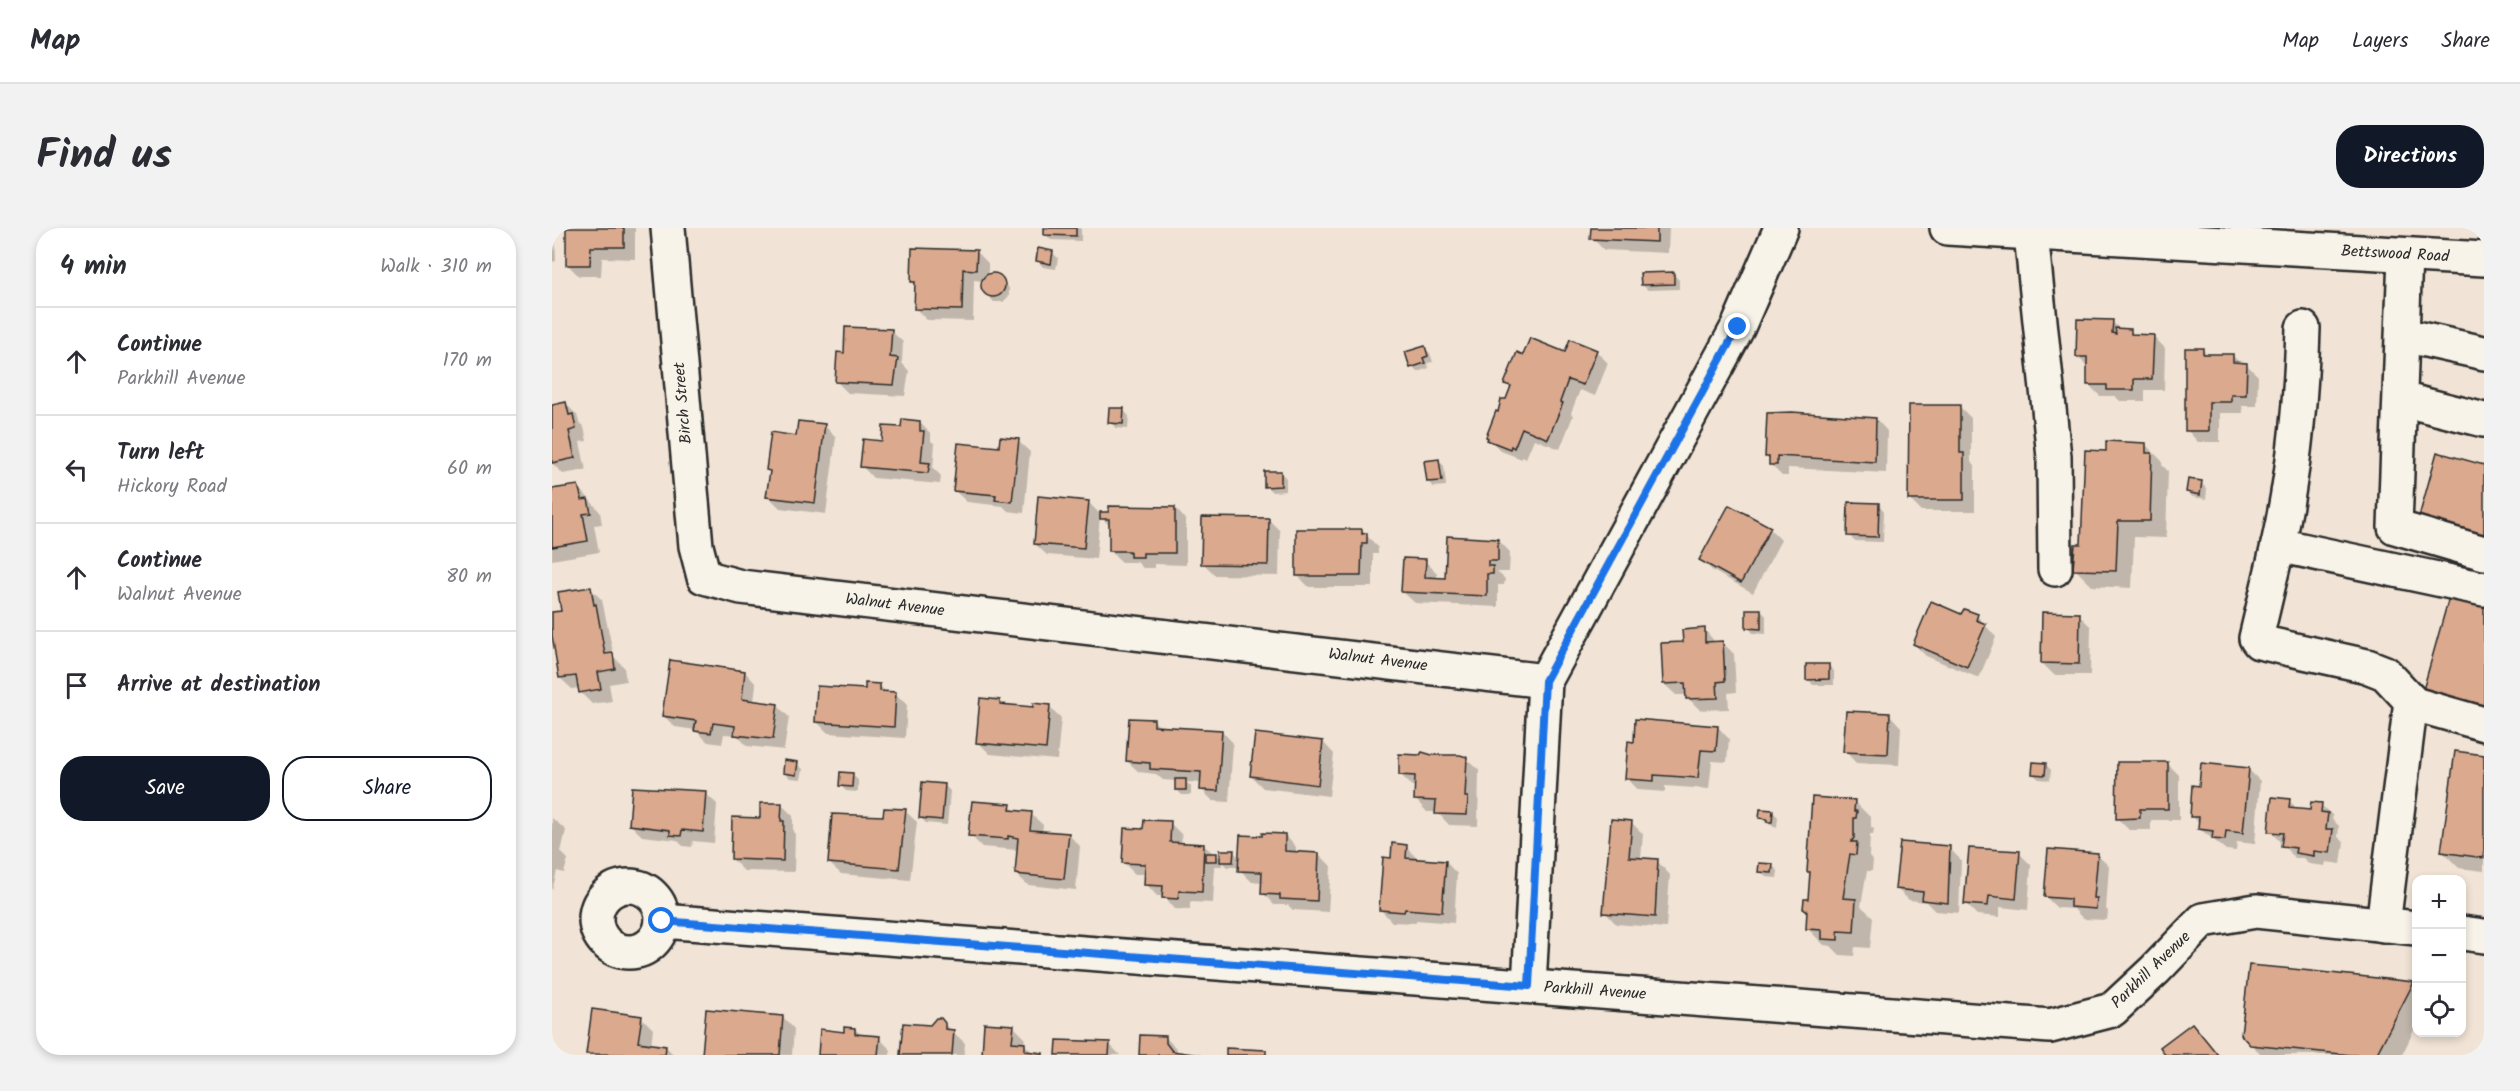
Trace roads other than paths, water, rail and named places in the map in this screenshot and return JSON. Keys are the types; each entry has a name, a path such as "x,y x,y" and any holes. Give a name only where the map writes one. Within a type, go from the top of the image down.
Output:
{"street":[{"name":"Birch Street","path":"668,228 696,546 704,577"},
{"path":"1529,986 1545,681 1738,327 1781,228"},
{"name":"Bettswood Road","path":"1947,228 2484,259"},
{"path":"2031,234 2054,457 2055,569"},
{"path":"2406,255 2395,527 2484,553"},
{"path":"2303,328 2301,401 2288,502 2256,634 2259,642 2367,666 2385,673 2411,701 2428,710 2484,724"},
{"path":"2403,335 2484,353"},
{"path":"2401,399 2484,420"},
{"path":"2278,545 2484,589"},
{"name":"Walnut Avenue","path":"704,577 741,587 1545,681"},
{"path":"2383,925 2411,701"},
{"name":"Parkhill Avenue","path":"662,921 2050,1026 2112,1010 2156,970 2203,920 2256,911 2412,928"},
{"path":"2466,934 2484,936"}]}
